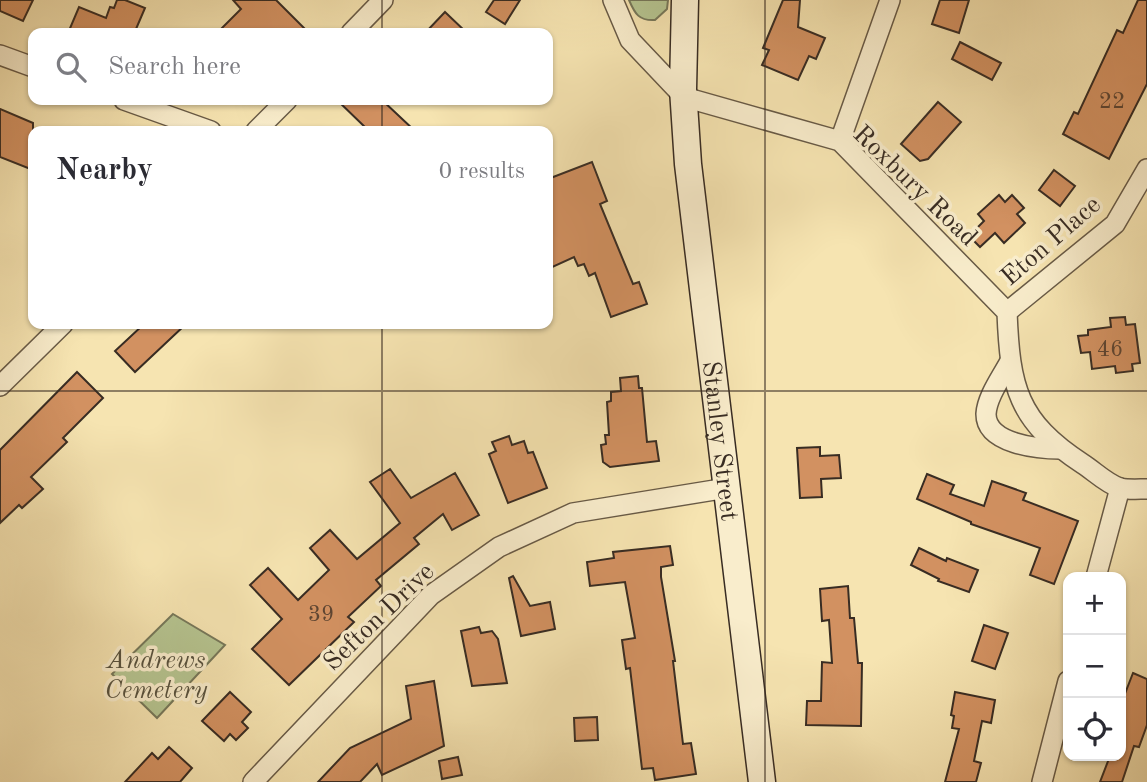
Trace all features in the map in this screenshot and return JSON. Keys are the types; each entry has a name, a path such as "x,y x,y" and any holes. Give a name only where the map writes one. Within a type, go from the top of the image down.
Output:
{"main road":[{"name":"Stanley Street","path":"685,0 684,97 688,164 762,782"}],"street":[{"path":"356,28 383,0"},
{"path":"613,0 630,40 684,97"},
{"path":"840,141 890,0"},
{"path":"0,55 28,65"},
{"name":"Roxbury Road","path":"684,97 840,141 1007,312"},
{"path":"138,105 197,126"},
{"path":"261,126 281,105"},
{"name":"Eton Place","path":"1007,312 1115,224 1147,169"},
{"path":"1007,312 1009,363 1019,396 1035,425 1060,449 1119,488 1147,489"},
{"path":"0,386 58,329"},
{"path":"1009,363 986,412 990,428 996,434 1038,449 1060,449"},
{"name":"Sefton Drive","path":"253,782 430,595 499,547 573,513 727,488"},
{"path":"1097,572 1119,488"},
{"path":"1042,782 1064,698"}],"green space":[{"path":"629,0 668,0 667,9 655,20 645,19 636,13"},
{"name":"Andrews Cemetery","path":"173,614 225,645 157,718 112,674"}],"building":[{"path":"0,0 33,0 23,21 0,11"},
{"path":"117,0 125,0 145,8 136,28 70,28 79,7 106,18 110,7 114,8"},
{"path":"233,0 276,0 304,28 222,28 241,9"},
{"path":"494,0 520,0 505,24 486,12"},
{"path":"783,0 800,0 798,27 825,38 816,59 809,56 798,80 762,65 769,50 763,48"},
{"path":"940,0 969,0 959,33 932,24"},
{"path":"1138,0 1147,0 1147,84 1109,159 1063,134 1074,112 1078,114 1117,30 1123,33"},
{"path":"445,12 462,28 430,28"},
{"path":"960,42 1001,63 992,80 952,59"},
{"path":"938,102 961,122 928,159 920,161 901,144"},
{"path":"342,105 387,105 410,126 364,126"},
{"path":"0,109 33,123 33,126 28,126 28,168 0,157"},
{"path":"592,162 607,201 600,204 633,284 639,282 647,304 611,317 595,273 589,276 584,264 578,266 574,257 553,267 553,177"},
{"path":"1054,170 1075,186 1060,206 1039,190"},
{"path":"999,195 1005,202 1012,195 1024,208 1017,214 1025,223 1004,243 995,233 980,247 969,236 984,221 978,214"},
{"path":"1125,317 1126,325 1135,324 1140,363 1132,364 1133,371 1116,373 1115,366 1092,369 1090,352 1081,353 1078,336 1088,335 1088,330 1111,327 1110,318"},
{"path":"139,329 181,329 135,372 115,351"},
{"path":"77,372 103,398 63,438 67,442 31,477 43,489 22,508 19,505 0,523 0,450"},
{"path":"638,376 639,388 642,388 647,442 656,441 659,461 610,467 603,462 601,445 606,444 605,435 609,435 607,402 611,401 611,392 621,391 620,378"},
{"path":"509,436 512,445 524,441 528,453 533,452 547,488 508,503 489,454 496,451 492,442"},
{"path":"820,447 820,456 839,455 841,478 821,479 822,497 800,498 797,448"},
{"path":"390,469 411,498 455,473 479,515 452,530 443,514 414,538 419,544 376,580 381,586 348,617 354,622 289,685 252,649 282,619 250,585 268,568 298,600 329,570 310,548 330,530 357,559 400,523 370,482"},
{"path":"927,474 954,485 950,494 984,506 992,481 1026,493 1023,500 1078,521 1054,584 1030,575 1040,548 971,524 917,499"},
{"path":"670,546 673,565 661,567 661,577 675,661 683,744 691,743 696,774 655,780 653,768 642,769 630,668 626,669 622,640 635,638 625,582 590,586 587,562 614,558 613,552"},
{"path":"919,548 946,561 947,558 978,570 969,592 938,581 939,579 911,565"},
{"path":"513,576 530,606 550,602 555,629 521,636 509,578"},
{"path":"848,586 850,618 854,618 858,663 862,663 861,726 806,725 807,701 821,701 822,662 832,663 829,620 822,621 820,589"},
{"path":"984,625 1008,633 995,669 972,661"},
{"path":"479,627 481,633 492,631 498,639 507,683 472,686 461,631"},
{"path":"1133,673 1147,679 1147,725 1139,747 1134,746 1122,782 1100,782 1108,761 1126,761 1126,691"},
{"path":"434,681 444,746 382,775 377,764 360,782 318,782 350,748 411,719 406,686"},
{"path":"230,692 251,712 242,722 248,728 236,740 230,734 224,741 202,721"},
{"path":"955,692 995,700 991,723 982,721 974,761 981,763 976,782 945,782 959,729 952,728"},
{"path":"597,717 598,740 575,741 574,718"},
{"path":"169,747 192,768 180,782 125,782 152,753 158,759"},
{"path":"458,757 462,775 442,779 439,761"}]}
